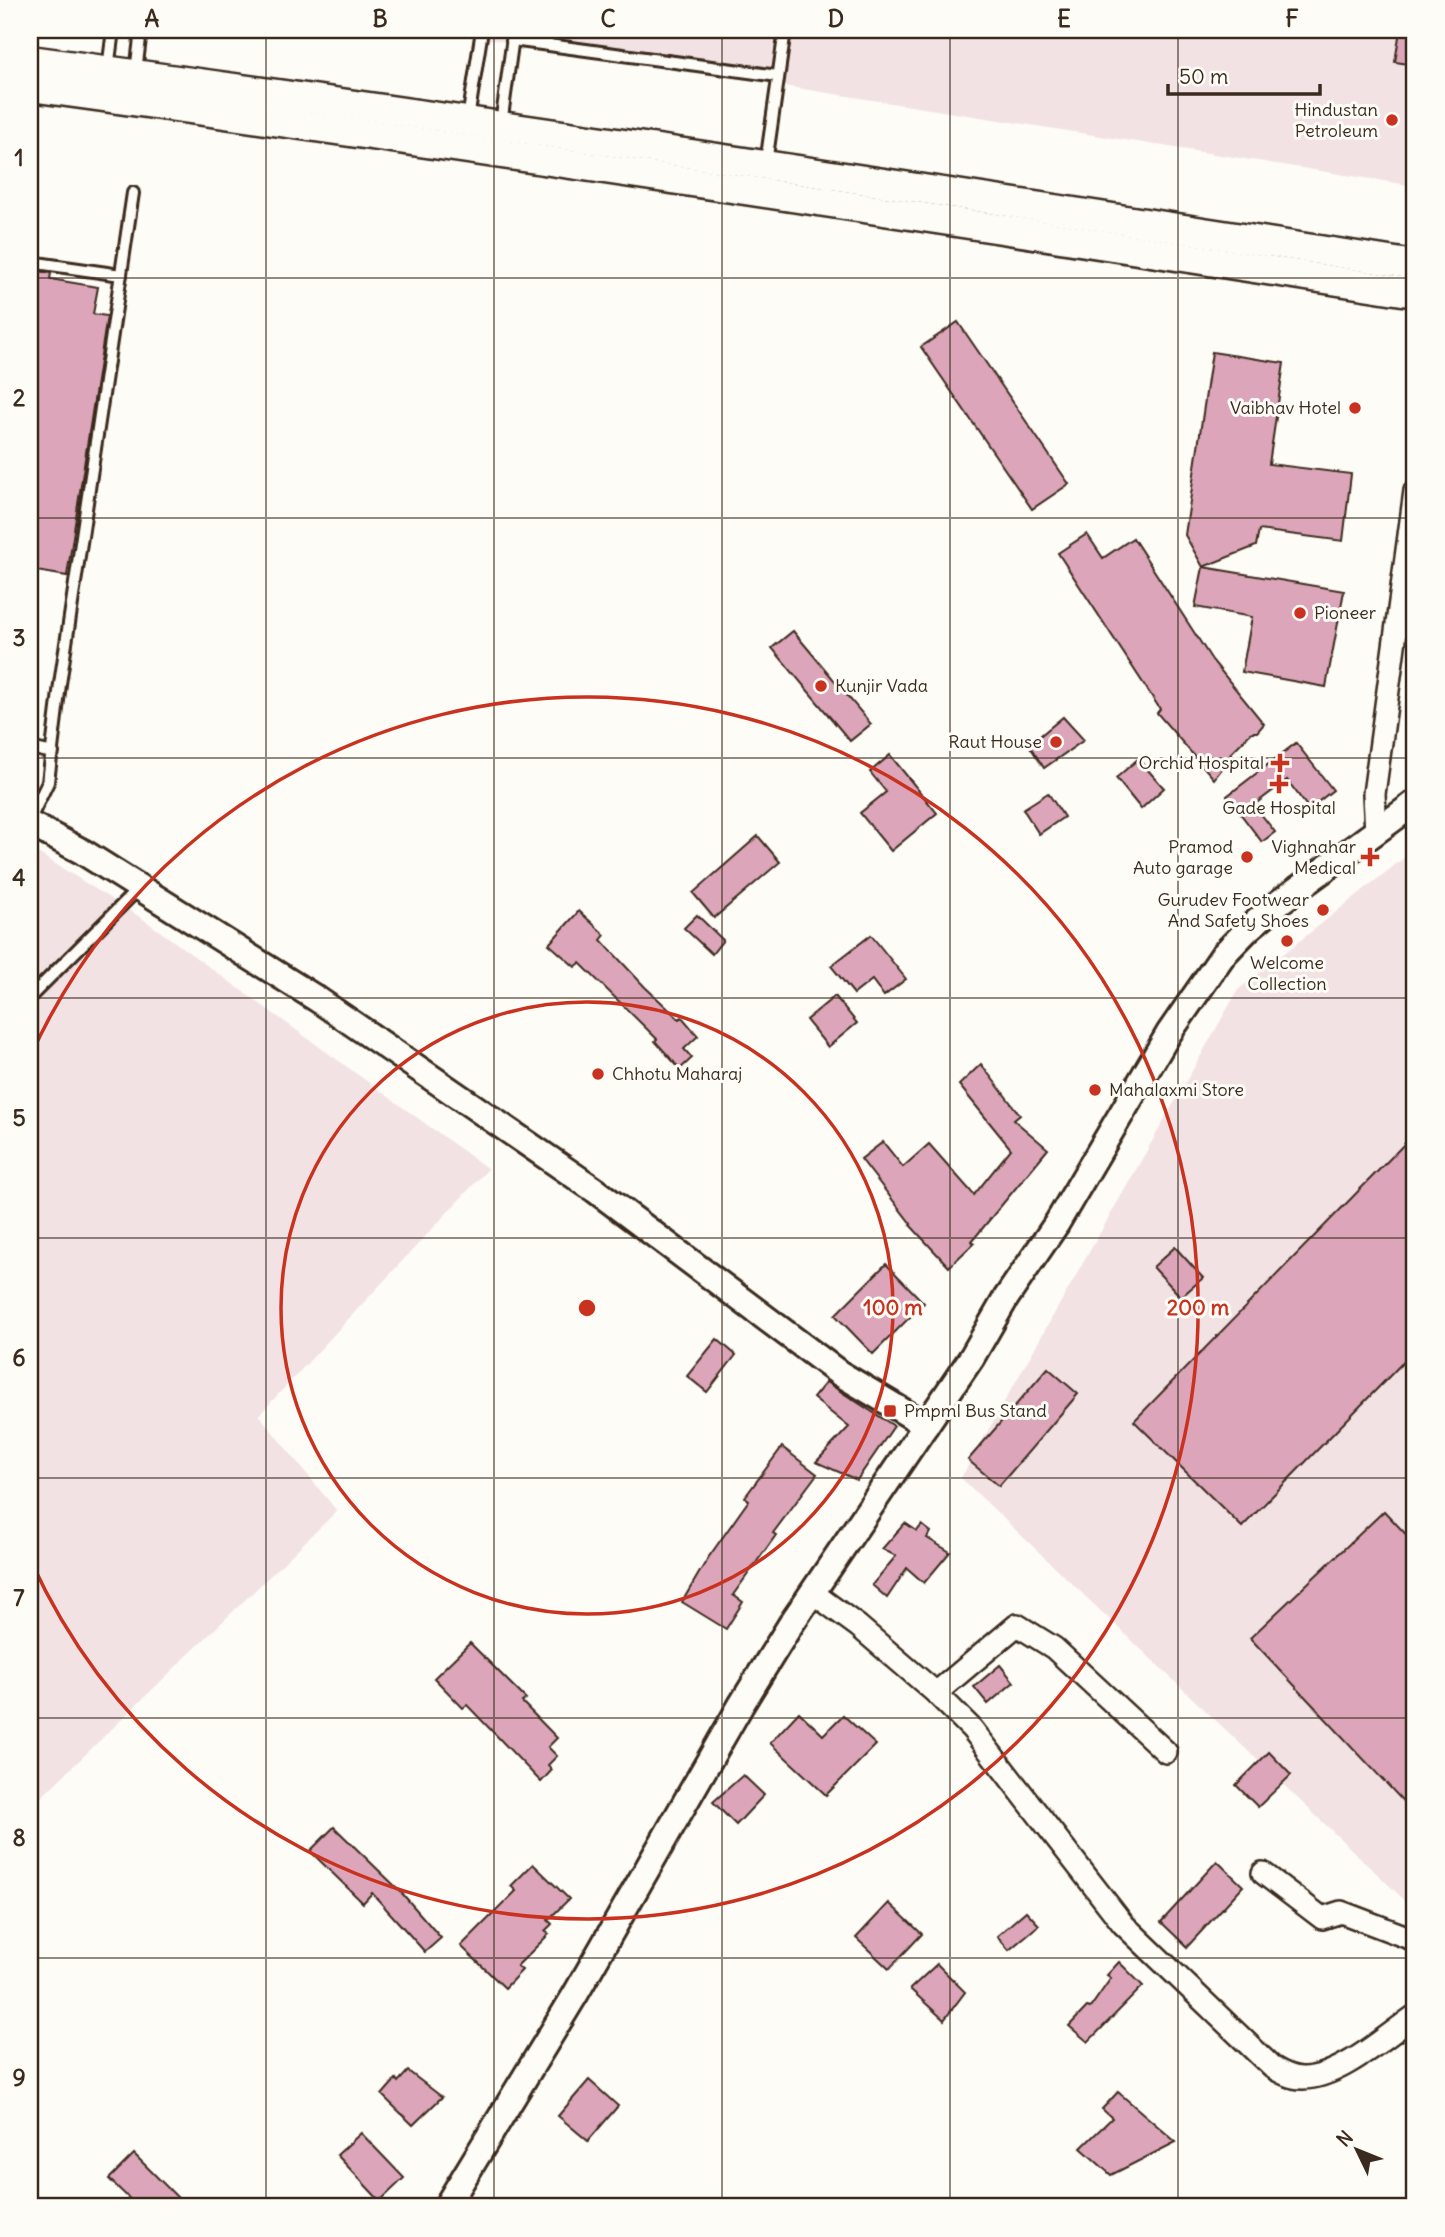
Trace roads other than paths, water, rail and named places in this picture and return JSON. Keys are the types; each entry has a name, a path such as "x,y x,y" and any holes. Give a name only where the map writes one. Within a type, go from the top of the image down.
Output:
{"main road":[{"path":"30,60 120,86 764,180 1035,233 1415,293"},
{"path":"30,88 120,86"},
{"path":"764,180 1039,206 1415,265"}],"street":[{"path":"1376,833 1374,794 1415,491"},
{"path":"446,2207 575,1996 741,1705 813,1592 972,1357 1006,1298 1057,1223 1170,1032 1223,956 1250,928 1281,901 1415,803"},
{"path":"30,824 140,887 328,1007 595,1190 839,1373 926,1425"},
{"path":"813,1592 858,1626 936,1693 972,1729 1122,1924 1272,2067 1286,2075 1303,2078 1324,2074 1351,2061 1415,2016"},
{"path":"936,1693 1017,1625 1054,1648 1166,1752"},
{"path":"1263,1873 1322,1918 1341,1912 1412,1939 1415,1943"}],"lane":[{"path":"113,30 120,86"},
{"path":"120,86 141,30"},
{"path":"466,136 482,30"},
{"path":"764,180 785,30"},
{"path":"499,141 513,35 778,76"},
{"path":"30,819 48,782 53,753 60,684 133,193"},
{"path":"30,262 121,275"},
{"path":"30,748 53,753"},
{"path":"30,997 140,887"}],"place":[{"name":"Hindustan Petroleum","path":"1392,120"},
{"name":"Vaibhav Hotel","path":"1355,408"},
{"name":"Pioneer","path":"1300,613"},
{"name":"Kunjir Vada","path":"821,686"},
{"name":"Raut House","path":"1056,742"},
{"name":"Orchid Hospital","path":"1280,763"},
{"name":"Gade Hospital","path":"1279,784"},
{"name":"Pramod Auto garage","path":"1247,857"},
{"name":"Vighnahar Medical","path":"1370,857"},
{"name":"Gurudev Footwear And Safety Shoes","path":"1323,910"},
{"name":"Welcome Collection","path":"1287,941"},
{"name":"Chhotu Maharaj","path":"598,1074"},
{"name":"Mahalaxmi Store","path":"1095,1090"},
{"name":"Pmpml Bus Stand","path":"890,1411"}]}
